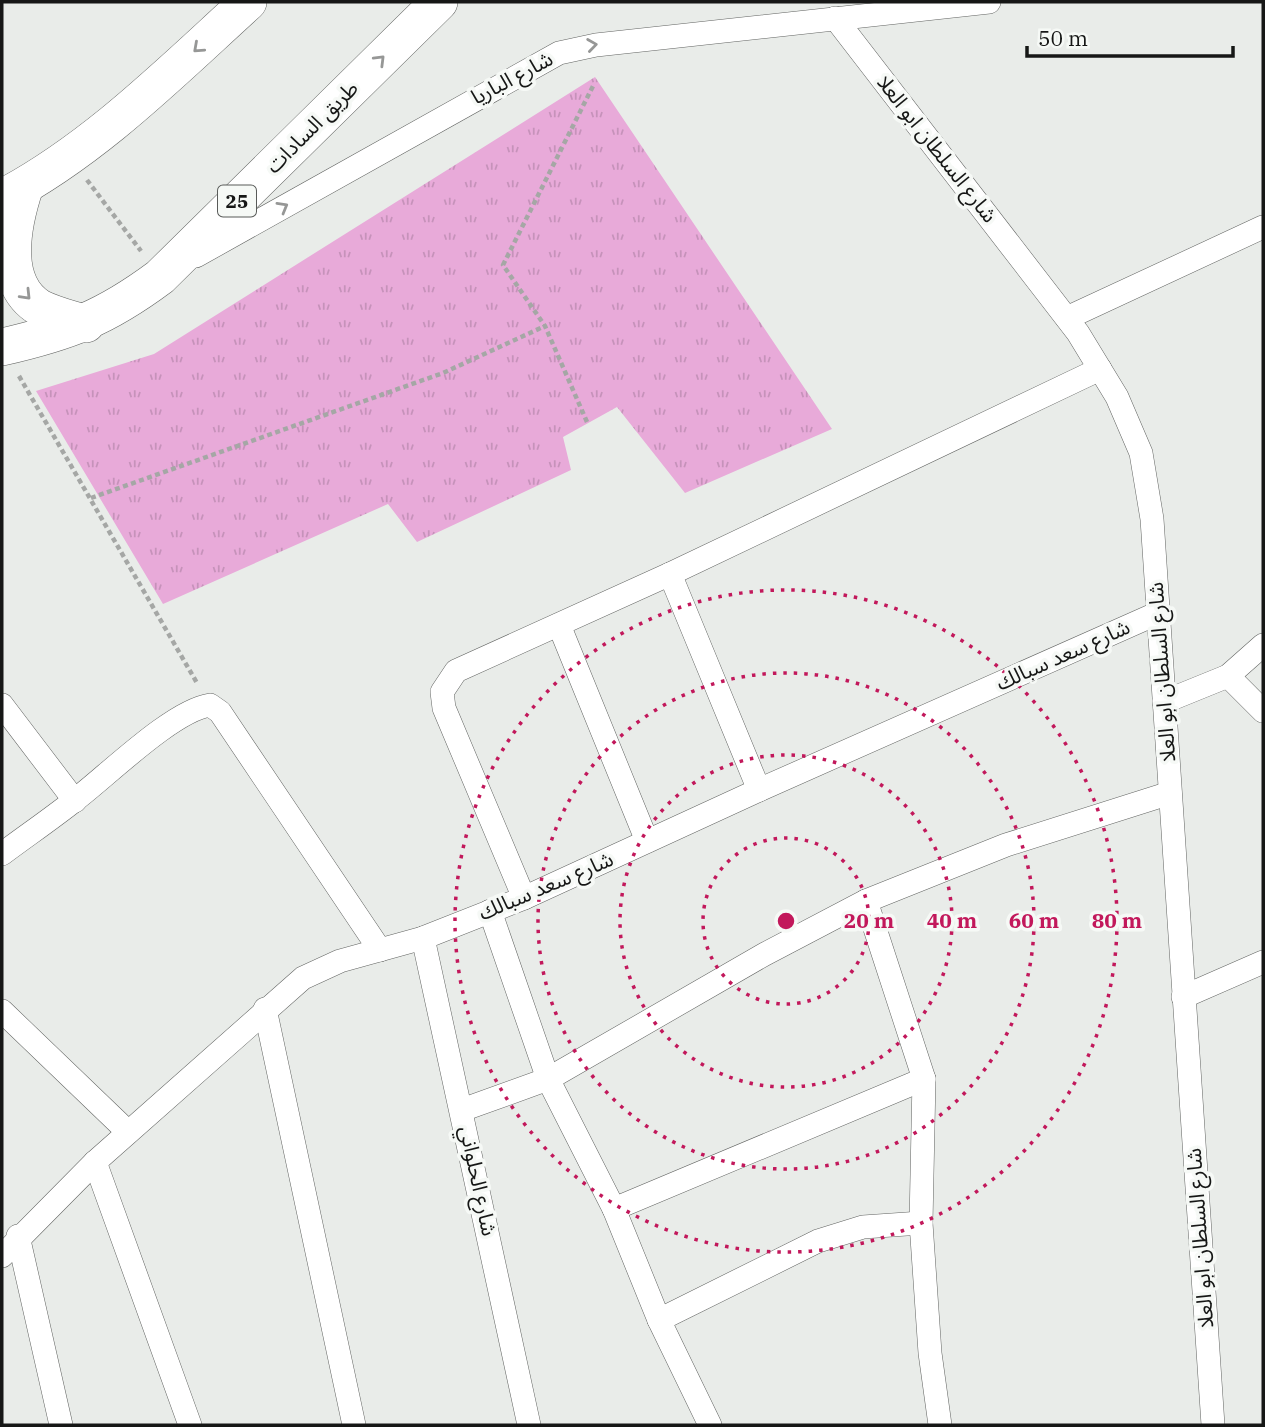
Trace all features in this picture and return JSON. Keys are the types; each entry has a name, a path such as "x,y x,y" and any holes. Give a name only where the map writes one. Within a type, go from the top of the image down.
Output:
{"main road":[{"path":"86,324 37,307 21,292 10,274 7,252 13,192 69,157 124,114 248,2"},
{"name":"طريق السادات","path":"2,347 86,324 125,303 160,277 439,2"}],"street":[{"name":"شارع الباريا","path":"160,277 559,53 596,45 989,2"},
{"name":"شارع السلطان ابو العلا","path":"835,18 1067,318 1117,397 1141,453 1152,519 1213,1425"},
{"path":"1067,318 1263,227"},
{"path":"524,898 444,708 442,692 456,671 670,574 1100,369"},
{"path":"670,574 759,790"},
{"name":"شارع سعد سبالك","path":"2,1256 18,1236 95,1162 303,978 340,961 423,938 524,898 759,790 1158,613"},
{"path":"559,625 647,841"},
{"path":"1164,702 1228,676 1263,645"},
{"path":"1228,676 1263,712"},
{"path":"2,705 75,801"},
{"path":"2,854 75,801 171,723 198,707 210,705 220,712 380,950"},
{"path":"463,1110 548,1079 765,954 866,901 1006,845 1170,793"},
{"path":"866,901 924,1079 921,1223 930,1353 940,1425"},
{"path":"490,911 548,1079 614,1209 659,1320 710,1425"},
{"name":"شارع الحلواني","path":"423,938 463,1110 529,1425"},
{"path":"1183,997 1263,962"},
{"path":"265,1009 354,1425"},
{"path":"2,1011 128,1132"},
{"path":"614,1209 924,1079"},
{"path":"95,1162 190,1425"},
{"path":"659,1320 818,1241 863,1227 921,1223"},
{"path":"18,1236 61,1425"}],"path":[{"path":"587,422 545,326 503,265 593,86"},
{"path":"69,157 160,277"},
{"path":"91,498 443,373 545,326"},
{"path":"2,347 210,705"}],"green space":[{"path":"595,77 832,429 685,493 617,407 563,437 571,470 417,542 388,504 163,604 36,391 154,354"}]}
